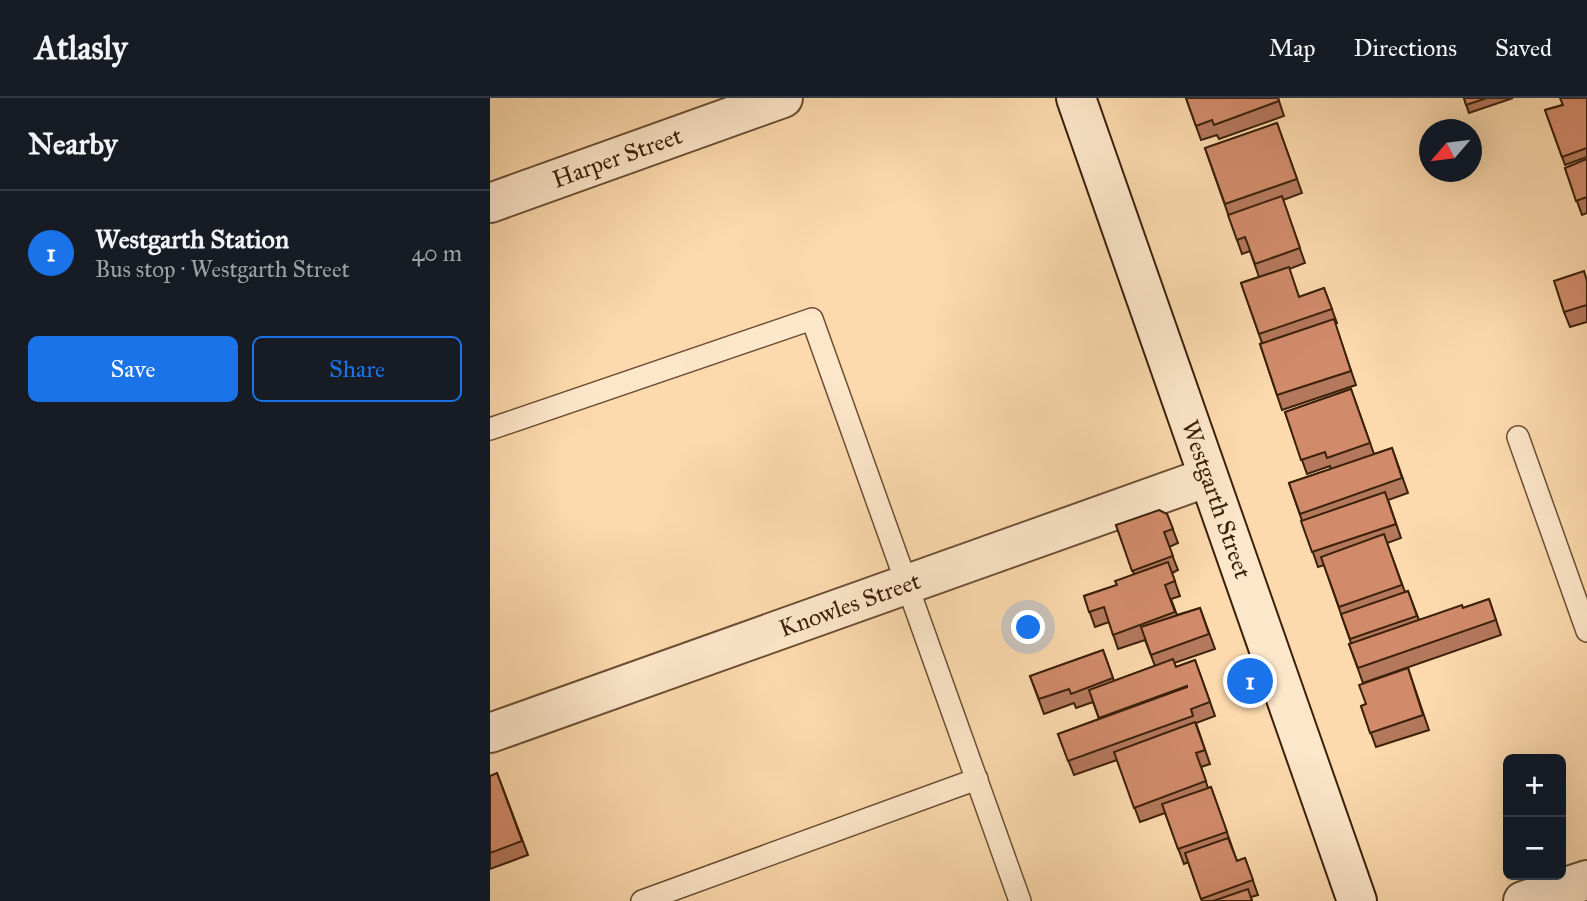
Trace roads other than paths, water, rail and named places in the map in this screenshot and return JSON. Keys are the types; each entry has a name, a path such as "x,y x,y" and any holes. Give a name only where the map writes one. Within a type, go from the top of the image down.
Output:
{"street":[{"name":"Harper Street","path":"490,203 783,98"},
{"name":"Westgarth Street","path":"1076,98 1357,901"},
{"name":"Knowles Street","path":"490,733 1208,477"},
{"path":"1522,901 1587,880"}],"lane":[{"path":"490,429 812,319 1020,901"},
{"path":"1518,437 1587,631"},
{"path":"642,901 977,779"}],"place":[{"name":"Westgarth Station","path":"1250,681"}]}
